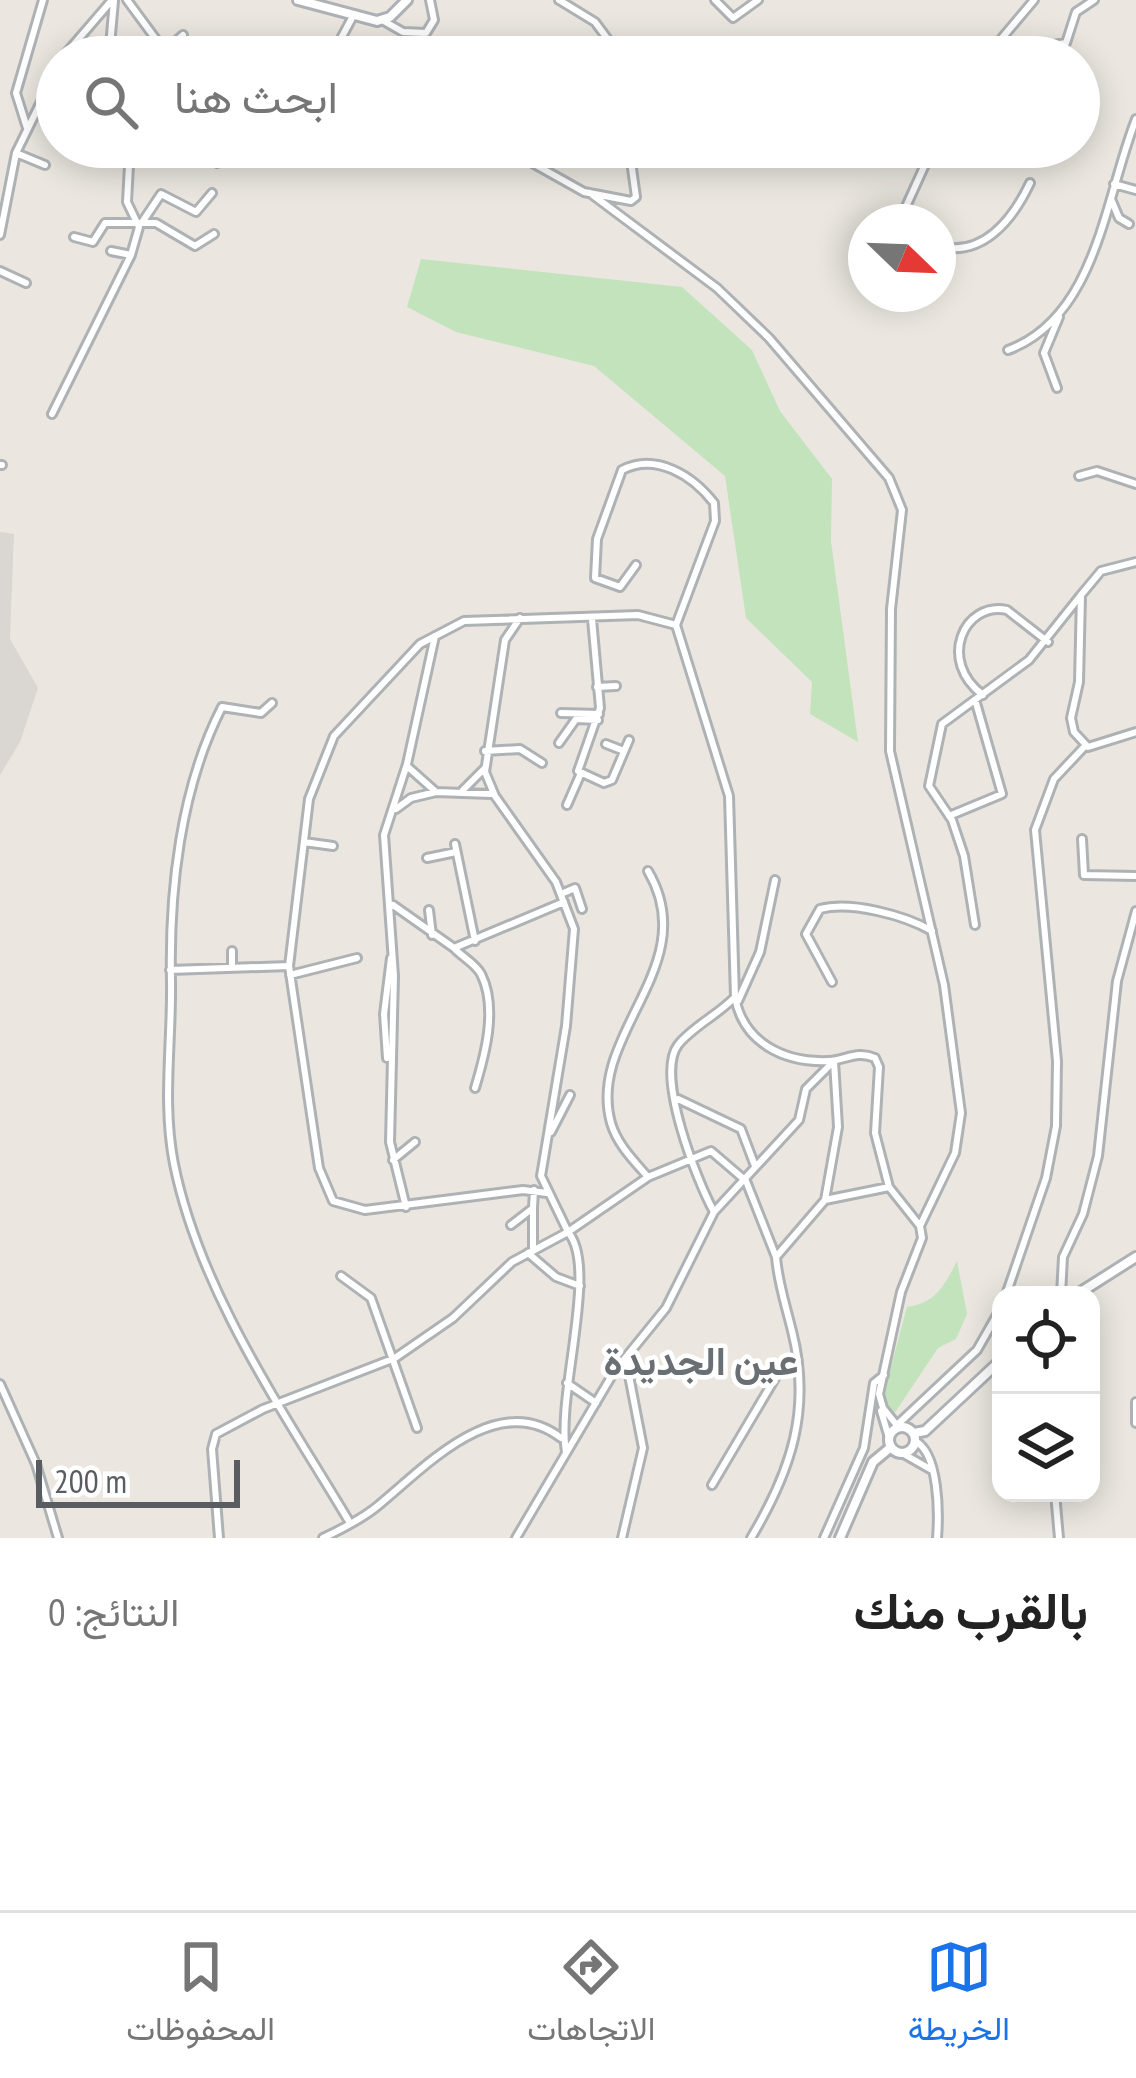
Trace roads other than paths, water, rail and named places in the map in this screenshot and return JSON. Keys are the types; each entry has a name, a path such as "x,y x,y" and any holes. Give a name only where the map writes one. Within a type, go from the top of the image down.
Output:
{"street":[{"path":"28,128 16,93 43,0"},
{"path":"81,36 113,0"},
{"path":"110,36 113,0"},
{"path":"127,0 153,36"},
{"path":"298,0 352,18 382,20 403,32 426,34 434,20 430,0"},
{"path":"382,20 406,0"},
{"path":"559,0 607,36"},
{"path":"715,0 733,18 758,0"},
{"path":"1004,36 1034,0"},
{"path":"1068,36 1076,12 1094,0"},
{"path":"342,36 352,18"},
{"path":"0,235 16,153 36,112"},
{"path":"1008,350 1038,336 1078,289 1136,119"},
{"path":"16,153 36,161"},
{"path":"129,168 127,202 140,222"},
{"path":"542,168 590,193 717,288 770,338 898,493 890,751 932,931 961,1113 955,1153 920,1226"},
{"path":"590,193 635,200 635,168"},
{"path":"907,204 923,168"},
{"path":"956,247 964,248 1000,229 1016,214 1030,183"},
{"path":"1114,184 1136,190"},
{"path":"52,414 131,255 140,222 160,194 170,194 196,212 212,194"},
{"path":"1110,195 1119,218 1130,224"},
{"path":"74,237 93,242 105,223 140,222 195,246 214,233"},
{"path":"111,251 131,255"},
{"path":"0,271 26,283"},
{"path":"1057,388 1044,353 1060,314"},
{"path":"637,565 620,587 595,578 597,539 622,470 645,464 686,474 714,502 715,521 676,625 729,796 736,1000 754,1041 786,1053 834,1061 859,1054 878,1062 875,1132 889,1187 920,1226 922,1238 901,1292 880,1401 890,1442 930,1469"},
{"path":"1079,476 1097,471 1136,484"},
{"path":"975,926 964,856 949,816 929,786 942,724 950,713 976,703 1048,641 1101,572 1136,562"},
{"path":"1081,595 1079,674 1072,718 1074,732 1086,746"},
{"path":"983,695 963,678 957,662 962,637 982,614 1007,610 1048,641"},
{"path":"547,1193 534,1190 353,1210 324,1191 289,970 311,790 334,736 420,644 470,619 651,616 676,625"},
{"path":"520,618 505,640 485,768 494,796 563,898 574,944 542,1176 582,1264 567,1383 566,1452"},
{"path":"592,619 598,717 577,768 604,783 612,780 629,740"},
{"path":"406,1207 393,1160 389,1071 394,949 384,835 407,764 435,636"},
{"path":"597,687 616,686"},
{"path":"949,816 1002,794 976,703"},
{"path":"272,704 261,713 229,704 216,718 174,883 166,1065 174,1164 215,1280 350,1523"},
{"path":"561,713 598,717"},
{"path":"559,743 576,719 598,717"},
{"path":"1009,1286 1046,1178 1056,1126 1057,1061 1036,819 1054,779 1086,746 1136,732"},
{"path":"605,744 624,751"},
{"path":"485,751 520,749 542,763"},
{"path":"407,764 436,792"},
{"path":"463,790 485,768"},
{"path":"567,805 581,773"},
{"path":"395,809 436,792 463,790 494,796"},
{"path":"1082,839 1084,875 1136,876"},
{"path":"304,842 333,846"},
{"path":"427,857 456,848 475,941"},
{"path":"648,871 661,893 665,927 646,994 618,1054 608,1108 620,1142 648,1177"},
{"path":"714,1212 680,1134 671,1077 677,1046 736,1000 760,952 775,880"},
{"path":"454,948 563,898 575,888 582,909"},
{"path":"392,904 480,972 488,1003 487,1052 475,1088"},
{"path":"832,982 814,959 806,934 820,909 845,906 910,920 932,931"},
{"path":"429,910 432,934"},
{"path":"1061,1286 1063,1257 1083,1214 1098,1156 1117,981 1136,911"},
{"path":"232,951 232,967"},
{"path":"170,970 289,970 357,958"},
{"path":"516,1538 596,1403 666,1308 714,1212 799,1120 806,1089 834,1061"},
{"path":"776,1257 825,1200 838,1126 834,1061"},
{"path":"549,1135 570,1096"},
{"path":"678,1099 741,1129 756,1167"},
{"path":"393,1160 415,1142"},
{"path":"219,1538 212,1449 216,1434 280,1402 395,1358 530,1252 648,1177 711,1151 744,1179 776,1257 797,1364 801,1422 783,1477 751,1538"},
{"path":"825,1200 889,1187"},
{"path":"530,1252 534,1190"},
{"path":"511,1225 533,1208"},
{"path":"530,1252 556,1277 580,1286"},
{"path":"1097,1286 1136,1257"},
{"path":"341,1276 371,1298 417,1428"},
{"path":"837,1538 873,1462 898,1426 977,1350 992,1324"},
{"path":"622,1538 644,1448 626,1360"},
{"path":"712,1485 777,1376 797,1364"},
{"path":"902,1453 992,1369"},
{"path":"824,1538 864,1448 874,1383 884,1375"},
{"path":"567,1383 596,1403"},
{"path":"0,1384 28,1440 58,1538"},
{"path":"880,1401 898,1426 926,1448 939,1504 938,1538"},
{"path":"1136,1402 1136,1423"},
{"path":"322,1538 383,1502 424,1462 463,1438 512,1426 550,1430 564,1440"},
{"path":"1056,1502 1059,1538"}],"district":[{"name":"عين الجديدة","path":"701,1360"}]}
